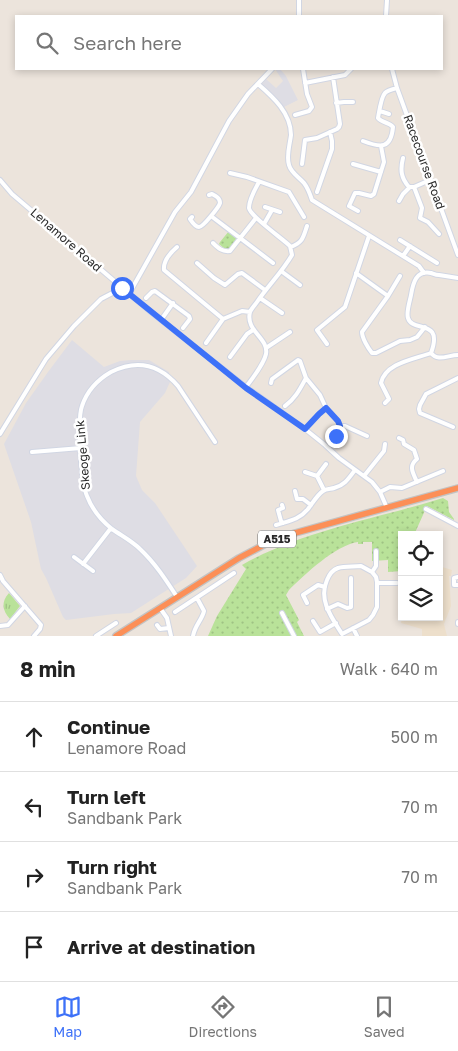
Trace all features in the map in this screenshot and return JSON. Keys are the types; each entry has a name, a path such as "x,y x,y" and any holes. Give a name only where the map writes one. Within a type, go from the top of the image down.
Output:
{"highway":[{"name":"A515","path":"116,636 239,558 278,538 458,488"}],"street":[{"path":"299,0 299,15"},
{"path":"386,15 387,0"},
{"path":"129,294 175,212 191,192 225,128 248,94 271,70"},
{"path":"295,115 312,107 307,94 304,70"},
{"path":"305,83 345,75 350,70"},
{"name":"Racecourse Road","path":"392,70 397,88 458,255"},
{"path":"302,164 305,140 317,138 337,129 340,124 333,76"},
{"path":"258,84 270,94 290,123 289,167 304,183 312,200 419,266 424,273"},
{"path":"364,142 381,146 385,145 391,137 393,127 378,118 383,96 397,88"},
{"path":"336,103 353,102"},
{"path":"380,111 389,114"},
{"path":"317,192 332,149 330,132"},
{"path":"358,211 349,206 355,194 372,196 384,159 381,146"},
{"path":"404,158 401,165 403,180 412,187 422,208 420,218 428,222 440,234"},
{"path":"353,164 381,172"},
{"path":"230,173 289,192 304,217"},
{"name":"Lenamore Road","path":"0,180 12,194 161,320 246,388 305,429 339,458 372,482 380,492 387,508"},
{"path":"399,201 403,194 412,187 430,180"},
{"path":"246,388 266,355 266,348 262,339 251,326 250,312 292,255 291,247 251,213 249,206 259,182"},
{"path":"192,217 190,220 199,227 211,216 220,202 216,196 209,195"},
{"path":"265,207 280,212"},
{"path":"264,224 272,210"},
{"path":"211,216 273,263"},
{"path":"213,243 220,249 230,250 256,218"},
{"path":"291,247 302,241 307,226"},
{"path":"327,344 317,330 343,309 369,236"},
{"path":"400,240 437,263"},
{"path":"403,256 410,246"},
{"path":"177,247 166,260 164,270 223,318"},
{"path":"426,264 429,258"},
{"path":"197,263 214,278 225,284 242,273 265,290"},
{"path":"281,271 300,285"},
{"path":"356,273 388,296"},
{"path":"431,353 434,341 433,335 428,329 408,319 414,282 416,277 424,273 458,278"},
{"path":"400,276 362,332 362,335 372,353 376,353 400,341 417,337 425,328"},
{"path":"0,434 46,359 74,326 101,299 122,288"},
{"path":"146,298 155,291 189,316 190,319 183,328"},
{"path":"260,298 282,313"},
{"path":"161,320 173,304"},
{"path":"206,343 223,318 242,311 250,312"},
{"path":"230,357 247,334 253,330"},
{"path":"266,348 290,332"},
{"path":"431,353 438,358 458,355"},
{"path":"386,403 390,400 381,383 384,375 393,367 431,353"},
{"path":"270,383 298,360 306,378 320,395 326,408 338,421 340,426 336,436 331,441"},
{"name":"Skeoge Link","path":"176,597 160,570 140,548 111,528 99,516 86,496 83,480 80,411 86,394 105,376 120,367 132,364 145,365 165,374 178,386 215,442"},
{"path":"285,406 300,391 306,378"},
{"path":"453,427 420,413 419,409 426,394 458,378"},
{"path":"305,429 326,408"},
{"path":"340,426 345,426 367,436"},
{"path":"399,438 403,440 404,444 414,450 417,459 412,464 411,469 417,482"},
{"path":"364,476 384,451 385,444"},
{"path":"32,452 81,448"},
{"path":"317,476 326,464"},
{"path":"380,492 390,487 402,488 442,472 438,466"},
{"path":"276,525 289,522 301,516 324,490 343,484 355,470"},
{"path":"305,472 317,476 324,490"},
{"path":"295,491 297,499 303,499 311,505"},
{"path":"271,512 283,508 282,505"},
{"path":"426,509 458,526"},
{"path":"278,510 283,523"},
{"path":"83,564 111,528"},
{"path":"372,572 376,566 376,551"},
{"path":"74,557 92,571"},
{"path":"362,566 372,572 376,577 377,583 377,607 373,615 369,620 341,635 327,609 324,596 325,583 330,574 337,569 362,566"},
{"path":"175,612 234,572"},
{"path":"0,575 41,625 41,628 34,636"},
{"path":"458,577 454,578 454,585 458,585"},
{"path":"327,609 338,604 348,608 351,606 351,578"},
{"path":"377,583 397,583"},
{"path":"307,603 303,595 318,586 325,587"},
{"path":"193,636 204,611 197,598"},
{"path":"0,626 8,625 24,606"},
{"path":"160,608 170,628 171,636"},
{"path":"282,613 294,636"},
{"path":"313,621 320,632 336,624"},
{"path":"96,636 114,622"},
{"path":"156,625 160,629 170,628"},
{"path":"353,628 357,636"}],"shaded area":[{"path":"276,70 281,70 286,76 298,100 282,108 261,85 266,79 276,88 283,81"},
{"path":"72,340 104,367 120,361 149,360 169,372 170,382 165,393 140,422 136,476 142,490 155,503 197,566 186,578 131,613 66,620 41,569 31,522 4,444 26,403"},
{"path":"443,567 452,570 451,576 449,576 451,606 444,624 447,636 422,636 422,629 401,623 401,621 443,621"}],"green space":[{"path":"229,231 237,238 230,248 225,249 219,244"},
{"path":"443,498 448,501 449,512 454,520 427,506 416,531 398,531 398,571 388,572 388,560 372,561 372,542 358,544 358,542 349,544 331,554 289,590 286,595 299,620 297,622 304,636 208,636 217,616 246,569 242,565 266,553 315,534"},
{"path":"9,593 20,606 10,619 5,612 4,606"}],"route":[{"path":"122,288 246,388 305,429 326,408 340,426 336,436"}]}
